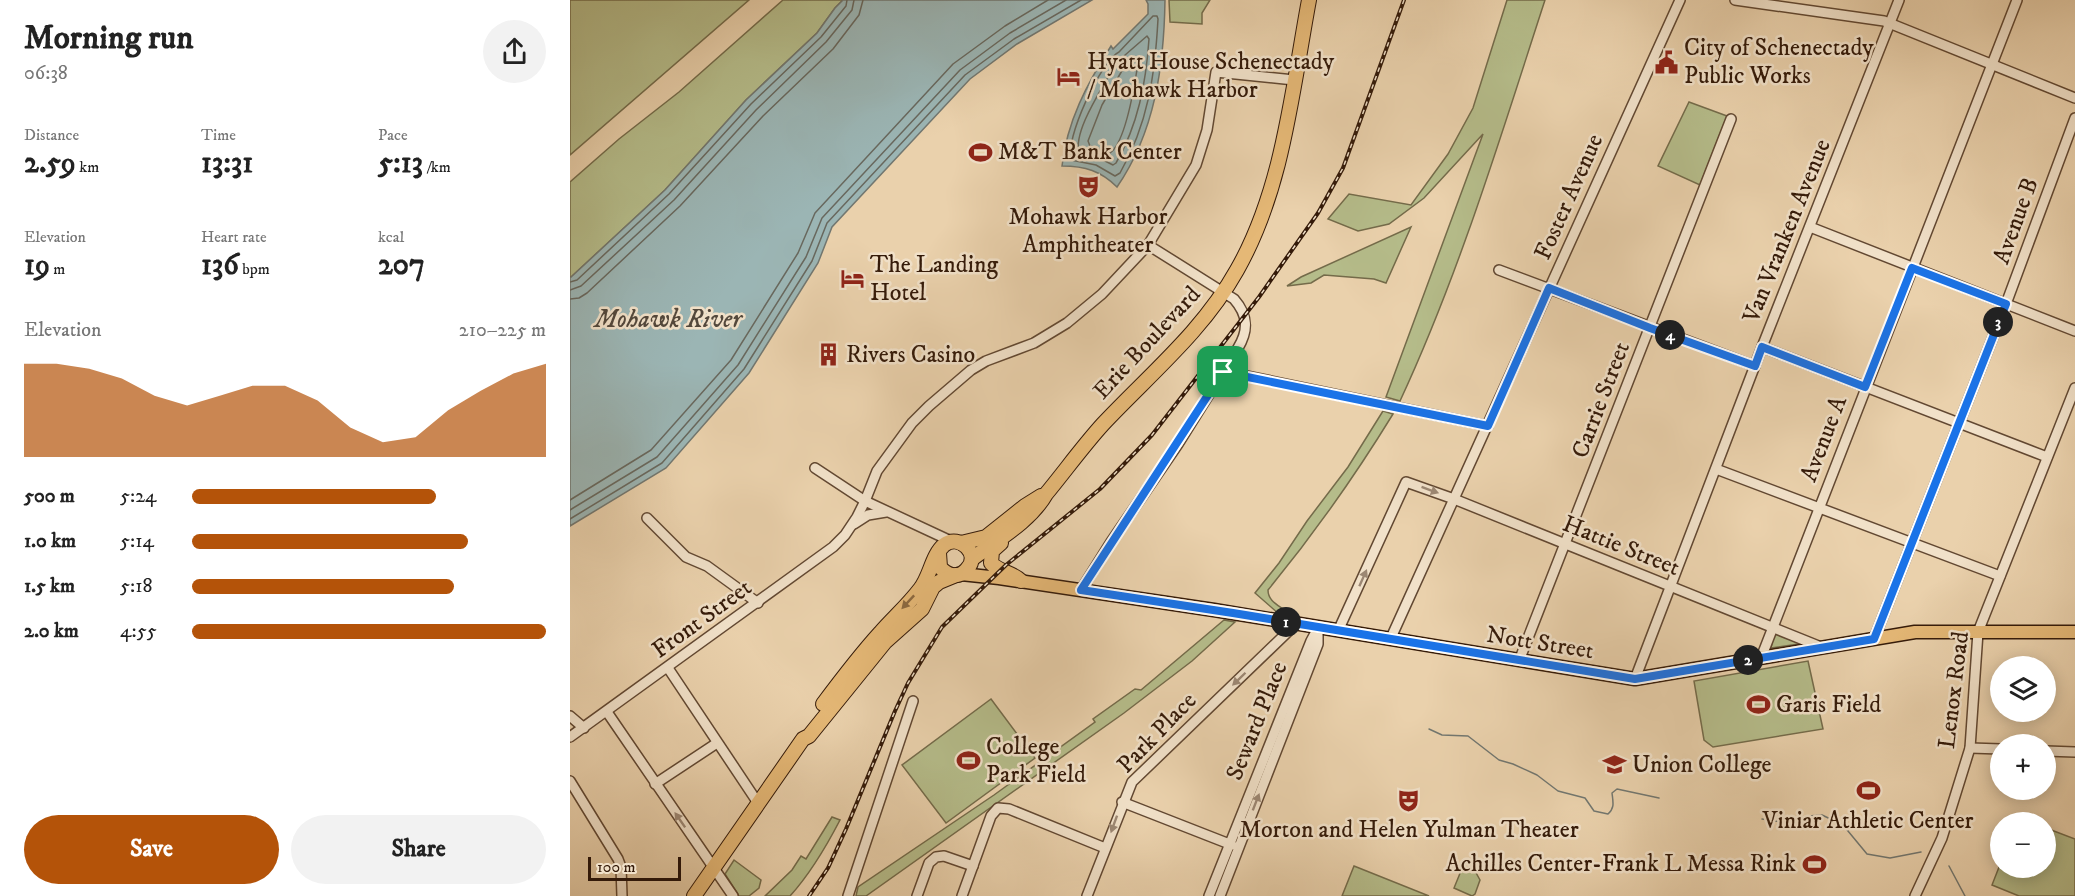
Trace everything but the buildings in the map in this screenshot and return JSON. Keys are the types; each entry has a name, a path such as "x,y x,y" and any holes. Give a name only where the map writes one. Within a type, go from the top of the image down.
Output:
{"highway":[{"name":"Erie Boulevard","path":"972,561 1040,505 1046,494 1102,425 1179,348 1224,292 1248,249 1266,205 1282,147 1310,0"},
{"name":"Erie Boulevard","path":"957,542 986,537 1025,506 1046,494"},
{"path":"1006,532 1005,540 992,551 991,563 993,566 1014,574 1022,581"},
{"path":"694,896 803,739 804,732 846,672 920,589 944,545 957,542 969,549 972,561 969,568 933,587 922,609 885,642 809,736 803,739"},
{"path":"939,552 940,567 947,573 958,575"}],"main road":[{"name":"Nott Street","path":"972,561 987,574 999,578"},
{"name":"Nott Street","path":"958,575 999,578 1081,590 1635,679 1915,632 2075,632"}],"street":[{"name":"Foster Avenue","path":"1390,640 1680,0"},
{"path":"1734,0 1890,24 2075,98"},
{"name":"Van Vranken Avenue","path":"1635,679 1762,347 1899,0"},
{"name":"Avenue A","path":"1761,658 2017,0"},
{"name":"Front Street","path":"570,737 833,547 851,526 866,501 876,471 895,445 929,406 971,370 1034,343 1067,323 1102,294 1148,244 1196,165 1206,130 1216,72 1294,80"},
{"name":"Avenue B","path":"1874,639 2006,304 2075,118"},
{"name":"Carrie Street","path":"1519,661 1731,119"},
{"path":"1810,227 2075,331"},
{"path":"1081,590 1223,372 1244,338 1247,326 1242,309 1234,299 1148,244"},
{"path":"1499,270 1755,366"},
{"path":"1762,347 2047,457"},
{"path":"1223,372 1488,426"},
{"name":"Lenox Road","path":"1915,896 1942,838 1970,748 1978,632 2075,388"},
{"path":"815,468 866,501 928,531 957,542"},
{"path":"1716,469 2000,576"},
{"path":"872,481 878,503 888,512"},
{"name":"Hattie Street","path":"1338,631 1406,482 1454,499 1821,647"},
{"name":"Front Street","path":"851,526 868,515 888,512"},
{"path":"647,518 686,556 707,566 758,603"},
{"path":"928,531 939,552"},
{"name":"Park Place","path":"1087,896 1122,802 1132,782 1296,624"},
{"name":"Seward Place","path":"1209,896 1311,640 1318,628"},
{"name":"Seward Place","path":"1220,896 1318,644 1318,628"},
{"path":"668,668 758,803"},
{"path":"848,896 913,701"},
{"path":"607,712 733,896"},
{"path":"570,716 584,728"},
{"path":"655,784 717,743"},
{"path":"1970,748 1990,749"},
{"path":"2056,751 2075,752"},
{"path":"570,781 618,859 621,867 622,896"},
{"path":"1122,802 1238,848"},
{"path":"962,896 991,816 998,808 1009,809 1105,848"},
{"path":"917,896 929,863 936,857 944,856 973,866"}],"green space":[{"path":"570,0 749,0 570,155"},
{"path":"783,0 843,0 817,33 746,100 665,190 570,278 570,182 619,139 679,92"},
{"path":"1169,0 1210,0 1202,13 1202,24 1170,22"},
{"path":"1507,0 1545,0 1496,152 1442,303 1400,401 1386,397 1483,134 1424,198 1389,224 1358,231 1328,219 1349,194 1411,205 1448,154 1473,108"},
{"path":"1689,102 1727,116 1700,185 1658,166"},
{"path":"1411,227 1386,283 1374,279 1324,275 1311,283 1287,286 1301,277"},
{"path":"1383,411 1393,414 1364,460 1302,548 1268,590 1272,600 1286,611 1286,615 1279,614 1255,593 1348,467"},
{"path":"1224,620 1235,622 1192,661 1124,713 866,896 856,896 858,887 994,795 1095,722 1093,719 1135,689 1141,690"},
{"path":"1774,632 1799,642 1799,644 1771,648"},
{"name":"Garis Field","path":"1808,661 1823,729 1713,747 1704,740 1694,681"},
{"name":"College Park Field","path":"991,699 1035,758 946,823 902,765"},
{"path":"832,817 840,820 818,860 798,887 790,896 765,896 792,870 801,856 806,859"},
{"path":"2056,832 2075,839 2075,896 2019,896 1992,885 1995,878 2056,878"},
{"path":"734,860 761,880 759,888 749,896 739,896 725,874"},
{"path":"1354,866 1429,896 1342,896"},
{"path":"1463,866 1475,871 1480,880 1472,896 1454,888"}],"water":[{"name":"Mohawk River","path":"843,0 1092,0 1017,44 970,79 832,227 818,263 749,373 666,468 570,526 570,278 665,190 746,100 817,33"},
{"path":"1146,0 1165,0 1159,74 1149,121 1130,166 1117,187 1092,170 1062,166 1068,134 1079,103 1111,46 1113,49 1148,14"}],"waterway":[{"path":"1429,729 1442,735 1468,736 1499,760 1537,775 1558,791 1585,798 1594,811 1608,814 1613,807 1612,793 1617,789 1659,798"},
{"path":"1762,819 1782,822 1822,815 1843,825 1867,854 1890,858 1921,852"},
{"path":"1949,866 1965,896"}],"railway":[{"path":"809,896 828,868 908,683 942,627 1006,565 1100,489 1152,435 1259,297 1318,213 1343,168 1404,0"}],"place":[{"name":"City of Schenectady Public Works","path":"1666,62"},
{"name":"Hyatt House Schenectady / Mohawk Harbor","path":"1069,76"},
{"name":"M&T Bank Center","path":"980,152"},
{"name":"Mohawk Harbor Amphitheater","path":"1088,187"},
{"name":"The Landing Hotel","path":"852,279"},
{"name":"Rivers Casino","path":"828,355"},
{"name":"Garis Field","path":"1758,705"},
{"name":"College Park Field","path":"968,761"},
{"name":"Union College","path":"1614,765"},
{"name":"Viniar Athletic Center","path":"1868,791"},
{"name":"Morton and Helen Yulman Theater","path":"1409,800"},
{"name":"Achilles Center-Frank L Messa Rink","path":"1814,864"}],"route":[{"path":"1912,268 2006,304 1874,639 1635,679 1081,590 1223,372 1488,426 1549,288 1755,366 1762,347 1865,387 1912,268"}]}
